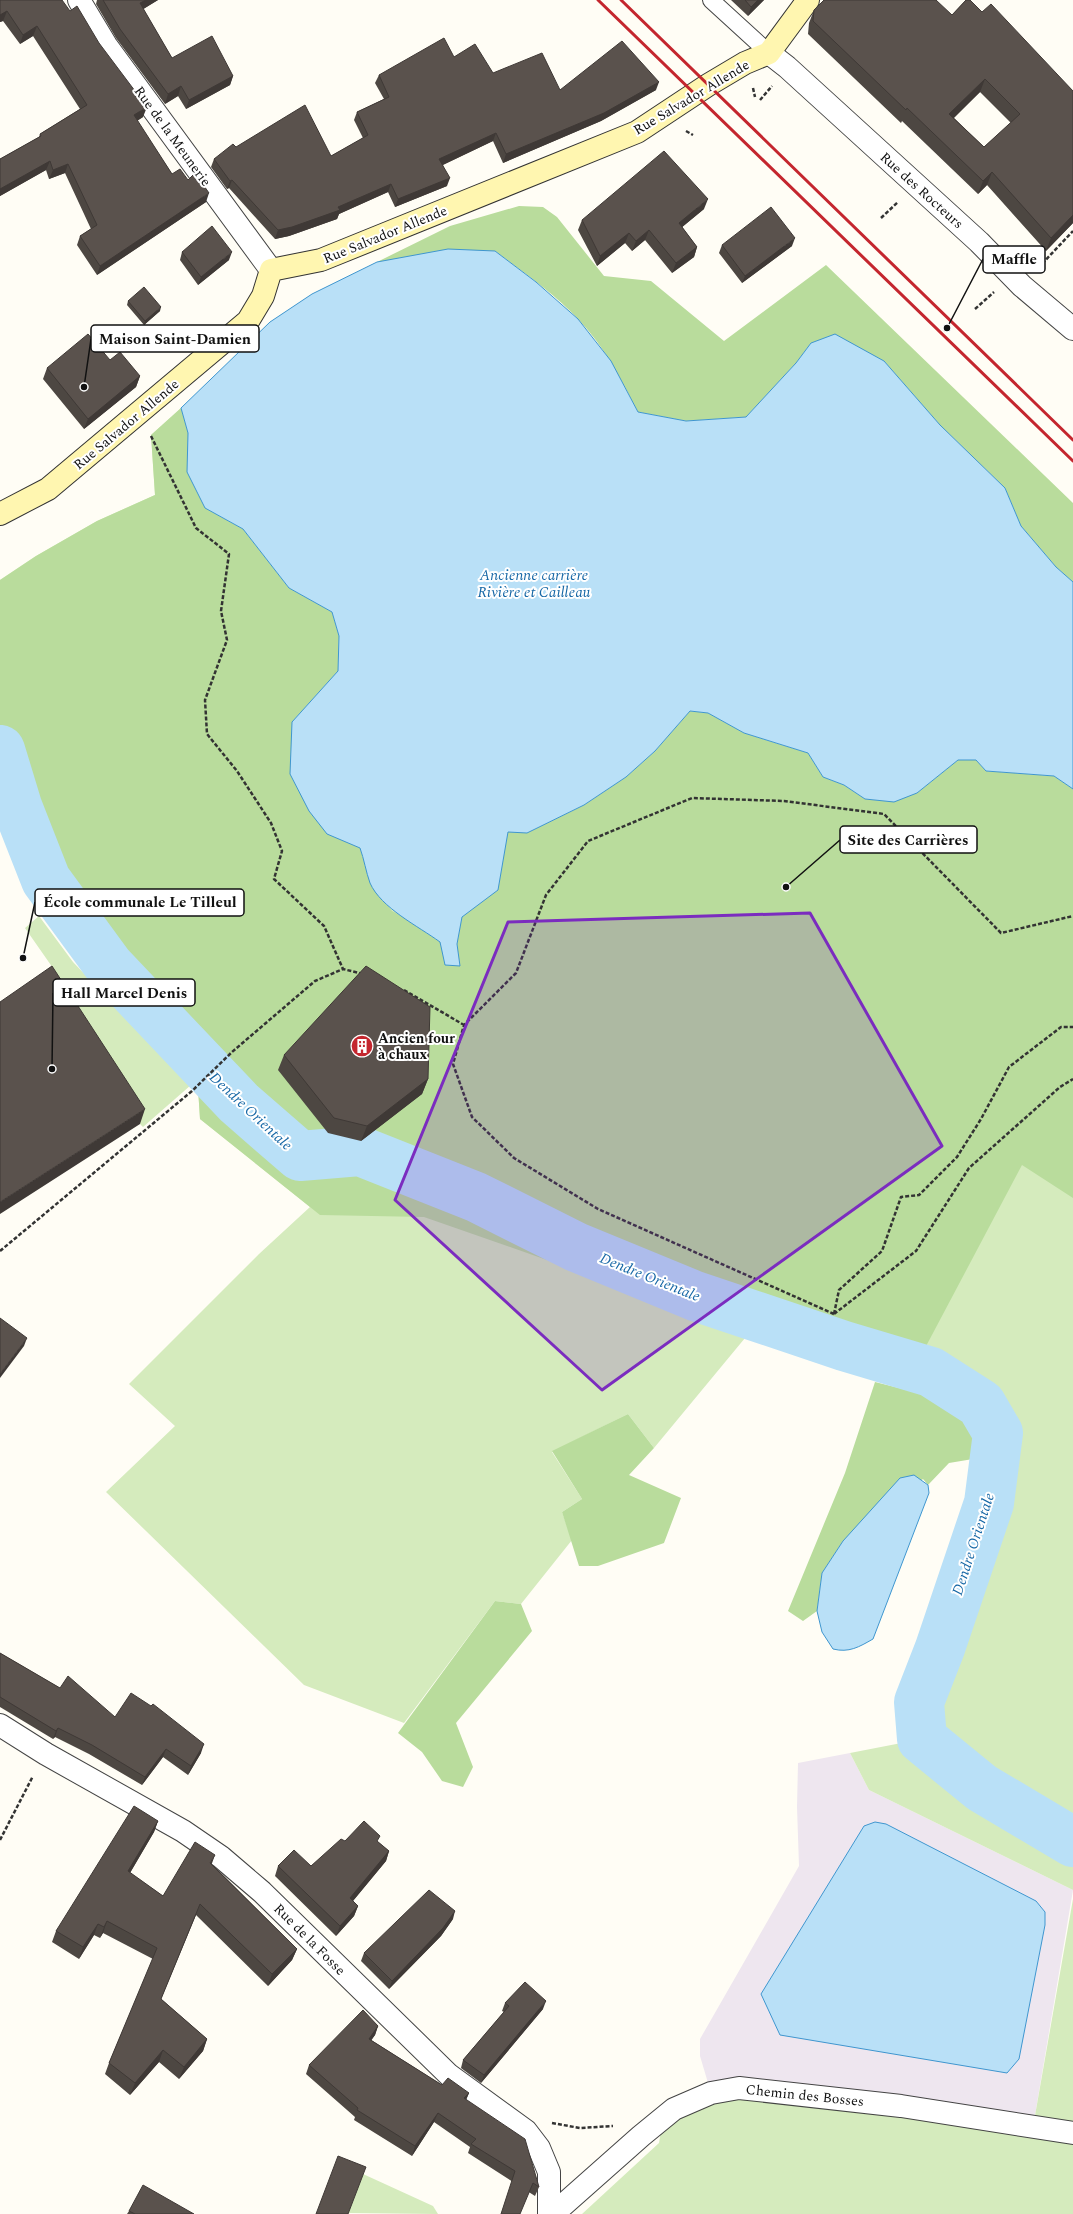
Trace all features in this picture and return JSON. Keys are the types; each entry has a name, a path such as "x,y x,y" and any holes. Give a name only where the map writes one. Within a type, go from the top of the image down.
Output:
{"street":[{"name":"Rue de la Meunerie","path":"79,0 106,45 272,270"},
{"path":"769,53 808,0"},
{"name":"Rue Salvador Allende","path":"0,514 48,489 136,417 248,320 263,296 272,270 321,260 637,132 708,85 745,63 769,53"},
{"name":"Rue des Rocteurs","path":"769,53 793,72 979,242 1022,286 1073,329"},
{"name":"Rue de la Fosse","path":"0,1725 46,1754 147,1809 221,1857 262,1892 449,2075 526,2132 539,2148 548,2172 549,2214"},
{"name":"Chemin des Bosses","path":"553,2214 641,2136 674,2109 711,2092 739,2088 894,2105 1073,2134"}],"lane":[{"path":"711,0 769,53"}],"path":[{"path":"1022,286 1073,231"},
{"path":"136,417 151,435 196,528 229,554 221,610 227,640 205,700 206,734 237,771 272,822 282,851 274,880 324,926 343,969"},
{"path":"834,1314 598,1209 514,1158 472,1117 453,1064 464,1025 516,973 546,895 588,841 692,798 784,801 884,814 1001,933 1073,916"},
{"path":"0,1251 192,1091 232,1052 315,980 343,969 364,975"},
{"path":"399,988 464,1025"},
{"path":"834,1314 839,1290 882,1251 901,1197 919,1195 957,1157 981,1119 1009,1067 1061,1027 1073,1027"},
{"path":"834,1314 916,1252 969,1168 1060,1087 1073,1079"},
{"path":"0,1840 46,1754"},
{"path":"549,2122 580,2128 618,2125"}],"highlighted area":[{"path":"810,913 942,1146 602,1390 395,1200 508,922"}],"shaded area":[{"path":"850,1753 869,1790 1073,1890 1033,2127 711,2093 700,2056 700,2039 799,1866 797,1807 798,1763"}],"green space":[{"path":"519,206 543,207 557,217 604,276 651,281 724,341 826,265 1073,503 1073,582 1056,567 1021,526 1005,488 940,425 884,361 811,343 796,363 746,417 686,421 638,412 611,363 587,329 569,309 549,292 495,251 377,262 450,226"},
{"path":"181,408 188,433 292,722 508,831 1073,789 1073,1890 869,1790 850,1753 922,1739 919,1702 940,1648 989,1503 998,1433 981,1404 931,1372 844,1346 695,1296 576,1247 547,1259 745,1338 654,1448 628,1414 552,1452 582,1499 562,1512 572,1540 521,1604 495,1601 404,1723 304,1685 106,1492 175,1426 129,1384 259,1254 310,1207 200,1119 196,1057 109,966 46,880 17,806 0,750 0,580 36,556 97,521 155,495 151,435"},
{"path":"181,408 188,433 187,472 205,508 243,529 289,588 332,612 339,636 338,671 292,722 327,833 360,848 371,884 392,911 413,922 440,942 460,966 457,944 462,917 498,890 508,831 527,833 584,805 626,777 655,751 690,711 708,713 744,733 808,753 823,777 844,785 865,799 894,801 917,793 958,760 976,760 986,771 1054,776 1073,789 1073,1198 1022,1165 915,1367 844,1346 695,1296 576,1247 547,1260 424,1217 320,1215 200,1119 196,1057 109,966 46,880 17,806 0,750 0,580 36,556 97,521 155,495 151,435"},
{"path":"39,916 73,962 191,1085 143,1127 55,971 25,928"},
{"path":"875,1382 935,1397 978,1418 987,1449 973,1459 949,1463 928,1485 923,1479 843,1541 822,1573 817,1611 803,1621 788,1611 845,1473"},
{"path":"628,1414 654,1448 629,1475 681,1498 664,1543 598,1566 579,1566 562,1512 582,1499 552,1451"},
{"path":"495,1601 521,1604 532,1631 456,1723 473,1767 463,1787 442,1781 422,1752 398,1733"},
{"path":"1073,1899 1073,2214 582,2214 659,2143 663,2118 711,2093 1033,2127"},
{"path":"363,2174 433,2206 438,2214 348,2213"}],"water":[{"name":"Ancienne carrière Rivière et Cailleau","path":"448,249 495,251 536,282 578,319 611,361 638,412 686,421 746,417 796,363 811,343 835,334 884,361 940,425 1005,488 1021,526 1056,567 1073,582 1073,789 1054,776 986,771 976,760 958,760 917,793 894,802 865,799 844,785 823,777 808,753 744,733 708,713 690,711 655,751 626,777 584,805 527,833 508,832 498,890 462,917 457,944 460,966 445,965 440,942 401,916 382,901 370,883 360,848 327,834 309,811 290,774 292,722 338,671 339,636 332,612 289,588 243,529 205,508 187,472 188,433 181,408 270,322 312,294 377,262"},
{"path":"914,1475 928,1485 929,1493 873,1639 849,1650 833,1649 822,1632 817,1611 822,1573 843,1541 900,1478"},
{"path":"875,1822 886,1824 1036,1901 1045,1912 1045,1925 1019,2059 1007,2073 780,2035 761,1994 864,1826"}],"building":[{"path":"0,0 62,0 70,11 77,6 99,43 147,107 134,115 172,174 180,169 188,180 195,173 209,193 100,266 80,236 97,225 68,164 53,170 50,161 0,189 0,159 41,136 40,134 87,105 37,26 23,35 7,11 0,15"},
{"path":"103,0 146,0 140,3 172,58 212,36 233,76 189,100 181,86 168,94 120,29"},
{"path":"745,0 758,0 751,7"},
{"path":"824,0 936,0 952,15 966,0 970,0 982,12 991,4 1073,91 1073,215 1051,238 992,172 983,181 813,21 814,10","holes":["985,79 1020,114 984,147 949,114"]},
{"path":"444,38 454,57 475,44 493,73 542,53 560,90 622,41 659,82 604,113 506,154 496,133 439,159 450,178 398,199 391,184 338,207 340,210 292,227 278,230 232,180 230,181 214,159 233,144 236,147 305,105 331,156 368,135 357,112 389,97 379,75"},
{"path":"664,151 708,199 679,223 697,247 676,263 649,230 636,241 629,233 600,256 582,220"},
{"path":"771,207 795,238 745,276 722,245"},
{"path":"212,226 232,252 201,277 182,252"},
{"path":"144,287 161,307 145,321 128,301"},
{"path":"88,334 110,360 120,352 140,376 88,419 47,368"},
{"path":"52,966 145,1109 0,1202 0,1002"},
{"name":"Ancien four à chaux","path":"366,966 430,1007 428,1079 367,1126 334,1118 284,1055"},
{"path":"0,1318 27,1338 0,1374"},
{"path":"0,1653 60,1688 68,1676 115,1717 131,1693 151,1706 153,1704 204,1744 191,1766 166,1749 145,1777 92,1745 58,1728 56,1731 0,1697"},
{"path":"134,1806 158,1821 128,1871 163,1896 195,1842 215,1855 210,1863 297,1949 272,1974 200,1904 161,1999 207,2039 184,2067 163,2050 135,2083 109,2063 157,1948 107,1921 104,1927 98,1924 83,1947 56,1931"},
{"path":"364,1821 380,1836 377,1841 389,1851 350,1898 358,1906 340,1926 278,1866 294,1850 311,1866 341,1839 345,1841"},
{"path":"429,1890 455,1911 443,1928 392,1981 364,1953"},
{"path":"525,1982 546,2001 484,2075 463,2060 509,2006 505,2003"},
{"path":"363,2010 378,2026 369,2039 442,2085 448,2078 469,2093 464,2098 525,2139 539,2187 533,2183 520,2214 501,2214 515,2171 471,2144 476,2139 438,2113 415,2146 357,2110 358,2108 309,2065"},
{"path":"338,2156 366,2167 348,2214 316,2214"},
{"path":"143,2185 194,2214 135,2214 129,2211"}],"waterway":[{"name":"Dendre Orientale","path":"0,750 17,806 46,880 109,966 239,1103 300,1156 360,1151 476,1197 576,1247 695,1296 844,1346 931,1372 981,1404 998,1433 989,1503 940,1648 919,1702 922,1739 982,1788 1073,1842"}],"railway":[{"path":"598,0 1073,461"},
{"path":"621,0 1073,440"}],"place":[{"name":"Maffle","path":"947,328"},
{"name":"Maison Saint-Damien","path":"84,387"},
{"name":"Site des Carrières","path":"786,887"},
{"name":"École communale Le Tilleul","path":"23,958"},
{"name":"Ancien four à chaux","path":"362,1046"},
{"name":"Hall Marcel Denis","path":"52,1069"}]}
